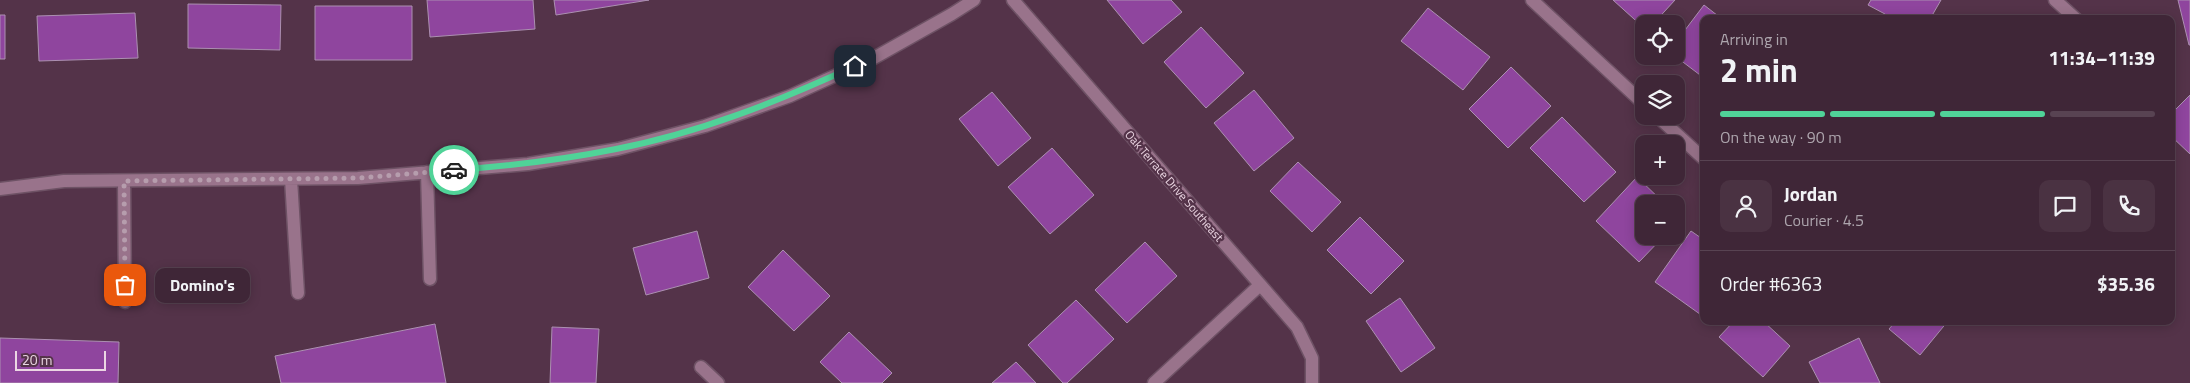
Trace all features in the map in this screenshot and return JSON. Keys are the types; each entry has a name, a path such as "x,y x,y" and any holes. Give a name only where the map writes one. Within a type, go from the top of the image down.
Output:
{"street":[{"path":"0,189 64,181 358,178 528,164 618,149 705,126 790,96 872,59 974,0"},
{"name":"Oak Terrace Drive Southeast","path":"1013,0 1296,327 1312,358 1312,383"},
{"path":"1532,0 1635,96"},
{"path":"2055,0 2072,15"},
{"path":"1667,125 1700,155"},
{"path":"426,172 430,280"},
{"path":"292,179 298,293"},
{"path":"124,181 125,302"},
{"path":"1154,383 1260,285"},
{"path":"701,367 718,383"}],"building":[{"path":"427,0 533,0 535,29 430,37"},
{"path":"554,0 649,0 556,15"},
{"path":"1107,0 1171,0 1182,12 1143,44"},
{"path":"1613,0 1675,0 1661,15 1635,15 1635,20"},
{"path":"1871,0 1941,0 1932,15 1885,15 1868,5"},
{"path":"2178,0 2190,0 2190,45 2189,45"},
{"path":"188,4 281,5 280,50 188,48"},
{"path":"1704,5 1717,15 1700,15 1700,75 1685,64 1685,30"},
{"path":"315,6 412,6 412,60 315,60"},
{"path":"1428,8 1490,57 1463,90 1401,41"},
{"path":"135,13 138,58 39,61 37,16"},
{"path":"0,15 5,15 5,59 0,59"},
{"path":"1201,27 1244,73 1206,108 1164,62"},
{"path":"1511,67 1551,106 1508,148 1469,109"},
{"path":"1254,90 1294,138 1254,171 1214,123"},
{"path":"992,92 1031,138 998,166 959,119"},
{"path":"2190,95 2190,154 2175,140 2175,110"},
{"path":"1562,117 1616,172 1584,202 1530,148"},
{"path":"1052,148 1094,195 1050,234 1008,187"},
{"path":"1298,162 1341,202 1312,232 1270,191"},
{"path":"1635,179 1635,185 1645,185 1656,195 1635,195 1635,245 1655,245 1639,262 1596,221"},
{"path":"1360,217 1404,261 1371,294 1327,250"},
{"path":"697,231 709,278 646,295 633,248"},
{"path":"1691,231 1700,237 1700,314 1655,282 1681,245 1685,245 1685,240"},
{"path":"1145,242 1177,276 1127,323 1095,290"},
{"path":"783,250 830,296 794,331 748,287"},
{"path":"1400,298 1435,348 1401,372 1366,321"},
{"path":"1076,300 1114,339 1067,383 1063,383 1028,345"},
{"path":"435,324 446,383 281,383 275,356"},
{"path":"1730,325 1767,325 1790,346 1763,377 1719,337"},
{"path":"1892,325 1945,325 1920,355 1889,329"},
{"path":"552,327 599,329 596,383 550,383"},
{"path":"849,332 892,373 882,383 842,383 820,362"},
{"path":"0,338 119,342 118,383 0,383"},
{"path":"1859,338 1880,383 1820,383 1809,362"},
{"path":"1016,362 1036,383 992,383"}],"way so far":[{"path":"125,285 124,181 358,178 454,170"}],"place":[{"name":"Domino's","path":"125,285"}],"route":[{"path":"454,170 528,164 618,149 705,126 790,96 855,66"}]}
